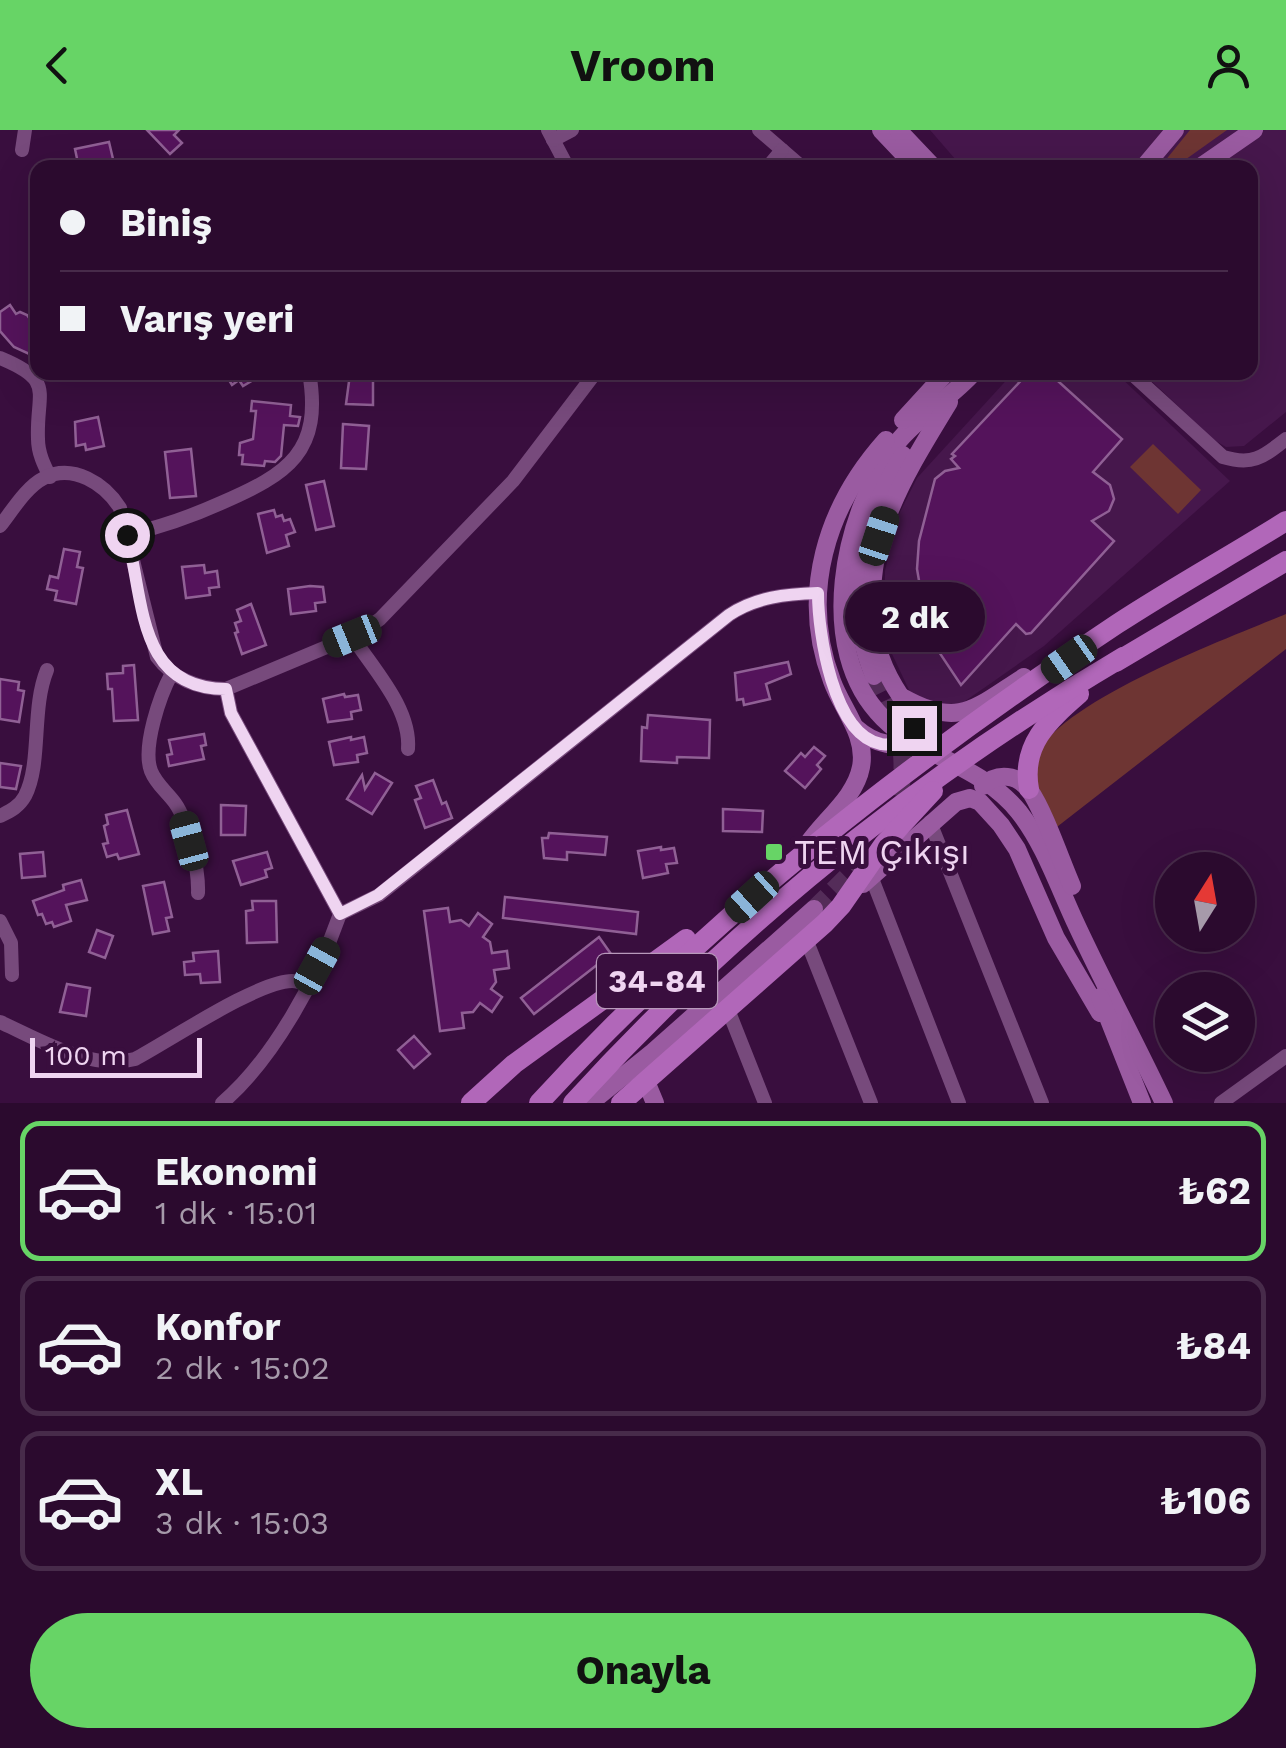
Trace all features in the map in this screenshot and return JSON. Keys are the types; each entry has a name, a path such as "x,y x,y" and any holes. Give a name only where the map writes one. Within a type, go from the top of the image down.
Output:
{"highway":[{"path":"1089,645 1286,522"},
{"path":"1029,789 1027,762 1038,735 1058,712 1123,656 1286,561"},
{"name":"34-84","path":"539,1103 680,958 800,856 955,736 1089,645"},
{"name":"34-84","path":"572,1103 688,985 773,908 941,774 1030,712 1123,656"},
{"path":"621,1103 841,906 884,844 929,796 941,774"},
{"path":"471,1103 514,1064 674,947 736,911"}],"main road":[{"path":"881,130 909,160"},
{"path":"1150,160 1175,130"},
{"path":"1222,152 1241,130"},
{"path":"1210,160 1254,130"},
{"path":"903,131 927,160"},
{"path":"800,856 857,783 862,748 824,656 818,593 828,536 840,504 866,465 939,380"},
{"path":"874,676 863,643 857,596 856,574 866,527 886,482 920,429 967,380"},
{"path":"849,668 842,583 856,517 872,480 899,440 922,416 954,394"},
{"path":"854,726 877,744 889,745 908,736 916,721 884,669 876,641 872,603 874,559 897,490 954,394"},
{"path":"866,465 841,539 835,575 836,626 849,668 881,716 914,742 990,782 1020,813 1105,1007 1142,1103"},
{"path":"900,695 932,712 962,713 1043,665 1089,645"},
{"path":"980,802 984,784 994,776 1005,775 1029,789 1120,991 1127,1025"},
{"path":"841,906 956,802 970,798 980,802 1017,850 1056,938 1122,1053"},
{"path":"1036,850 1164,1103"},
{"path":"590,1103 654,1052 814,909"},
{"path":"646,1079 656,1103"}],"street":[{"path":"22,150 25,130"},
{"path":"564,160 550,135 572,130"},
{"path":"759,130 794,160"},
{"path":"774,160 782,150"},
{"path":"0,358 30,373"},
{"path":"35,380 41,410 39,450 50,476"},
{"path":"127,535 173,524 275,478 304,445 314,397 311,380"},
{"path":"0,526 43,478 83,476 96,482 111,493 120,508 157,657 172,673 209,689 226,689 352,636 380,619 513,481 590,380"},
{"path":"1139,380 1223,458 1241,463 1263,457 1286,439"},
{"path":"222,1103 268,1055 328,946 340,914 378,895 729,615 780,595 818,593"},
{"path":"352,636 401,712 408,731 408,749"},
{"path":"0,816 16,808 28,787 38,695 47,670"},
{"path":"172,673 158,705 150,770 182,815 196,867 198,893"},
{"path":"226,689 231,713 340,914"},
{"path":"930,822 1042,1103"},
{"path":"871,876 960,1103"},
{"path":"0,921 10,943 12,975"},
{"path":"806,939 871,1103"},
{"path":"0,1022 88,1058 122,1062 135,1059 251,995 280,983 307,985"},
{"path":"727,1007 765,1103"},
{"path":"1221,1103 1286,1056"}],"shaded area":[{"path":"930,130 1286,130 1286,412 1244,446 1226,447 1150,380 1258,380 1258,160 956,160"},
{"path":"1190,130 1227,130 1185,160 1166,160"},
{"path":"1007,380 1123,380 1230,481 1044,646 958,706 934,704 910,692 892,654 885,611 885,571 896,520 917,478"},
{"path":"1153,444 1201,490 1178,514 1130,467"},
{"path":"1286,614 1286,649 1053,830 1033,773 1045,742 1070,719 1104,697 1186,656"}],"building":[{"path":"147,130 179,130 174,135 182,143 170,154"},
{"path":"109,142 113,159 77,160 75,149"},
{"path":"10,305 16,314 20,312 30,319 30,354 14,347 0,331 0,312"},
{"path":"349,380 373,380 373,405 346,404"},
{"path":"1021,380 1057,380 1122,439 1093,472 1110,485 1114,499 1109,511 1092,521 1114,541 1031,633 1026,634 1016,624 961,685 927,627 917,569 919,541 935,479 945,471 959,468 951,459 955,456 952,454"},
{"path":"252,401 291,405 290,416 300,417 298,426 284,425 281,456 275,462 265,461 264,466 242,464 243,455 239,455 240,443 253,439 256,411 251,411"},
{"path":"98,417 104,446 86,450 85,444 76,446 75,422"},
{"path":"343,424 369,426 366,469 341,468"},
{"path":"191,449 196,496 170,498 165,452"},
{"path":"324,481 334,526 316,530 306,485"},
{"path":"274,510 276,517 290,519 295,532 286,535 289,546 267,553 258,514"},
{"path":"64,549 80,552 77,567 83,568 76,604 55,600 57,591 47,589 50,576 58,578"},
{"path":"204,565 205,573 217,571 219,587 209,588 210,595 186,598 182,567"},
{"path":"323,587 325,602 315,603 316,611 291,614 288,589"},
{"path":"251,604 266,645 242,654 235,633 235,623 241,621 237,610"},
{"path":"788,662 791,674 766,684 770,699 744,705 743,699 737,700 735,673"},
{"path":"134,665 138,720 114,721 107,674 123,673 123,666"},
{"path":"0,679 19,682 18,690 24,691 19,722 0,719"},
{"path":"358,695 361,710 351,712 352,719 328,722 323,699"},
{"path":"648,715 710,720 709,758 677,757 677,763 641,761 642,727 647,728"},
{"path":"204,734 204,759 169,766 169,740"},
{"path":"364,737 367,753 357,755 358,762 334,765 329,742"},
{"path":"814,747 825,756 817,765 821,769 805,788 785,771 801,753 805,757"},
{"path":"0,763 21,766 16,789 0,787"},
{"path":"375,773 392,783 372,814 347,799 362,775 365,789"},
{"path":"433,780 452,818 425,828 415,800 421,798 416,786"},
{"path":"221,805 246,806 245,835 221,835"},
{"path":"723,809 763,811 762,832 723,831"},
{"path":"127,810 139,854 119,859 117,854 107,857 103,844 108,843 106,815"},
{"path":"549,833 607,837 605,855 567,852 567,860 544,858 542,838 548,838"},
{"path":"674,848 677,863 666,864 668,873 643,878 638,851"},
{"path":"43,852 45,876 22,878 20,854"},
{"path":"267,852 272,868 265,870 267,877 241,885 233,861"},
{"path":"81,880 87,900 66,905 71,921 54,927 52,922 46,924 33,901"},
{"path":"164,882 172,917 166,918 169,931 153,934 143,886"},
{"path":"505,897 638,912 636,934 503,918"},
{"path":"252,901 276,901 277,942 247,943 246,911 253,910"},
{"path":"448,908 450,922 461,920 469,926 478,913 492,924 483,937 490,942 492,953 507,951 509,968 494,970 496,982 491,989 502,997 492,1012 480,1003 473,1012 462,1013 464,1028 440,1031 424,911"},
{"path":"97,930 113,936 105,958 89,952"},
{"path":"599,937 611,954 534,1014 521,998"},
{"path":"218,951 220,982 201,983 200,974 185,975 184,962 194,961 193,953"},
{"path":"67,984 90,988 86,1016 60,1012"},
{"path":"414,1036 430,1054 414,1068 398,1050"}],"tunnel":[{"path":"874,676 900,742 902,777 893,814"},
{"path":"814,909 867,857"}],"place":[{"name":"TEM Çıkışı","path":"774,852"}],"route":[{"path":"127,535 157,657 166,669 184,680 209,689 226,689 231,713 340,914 368,903 729,615 757,602 780,595 818,593 824,656 854,726 877,744 889,745 908,736 914,728"}]}
